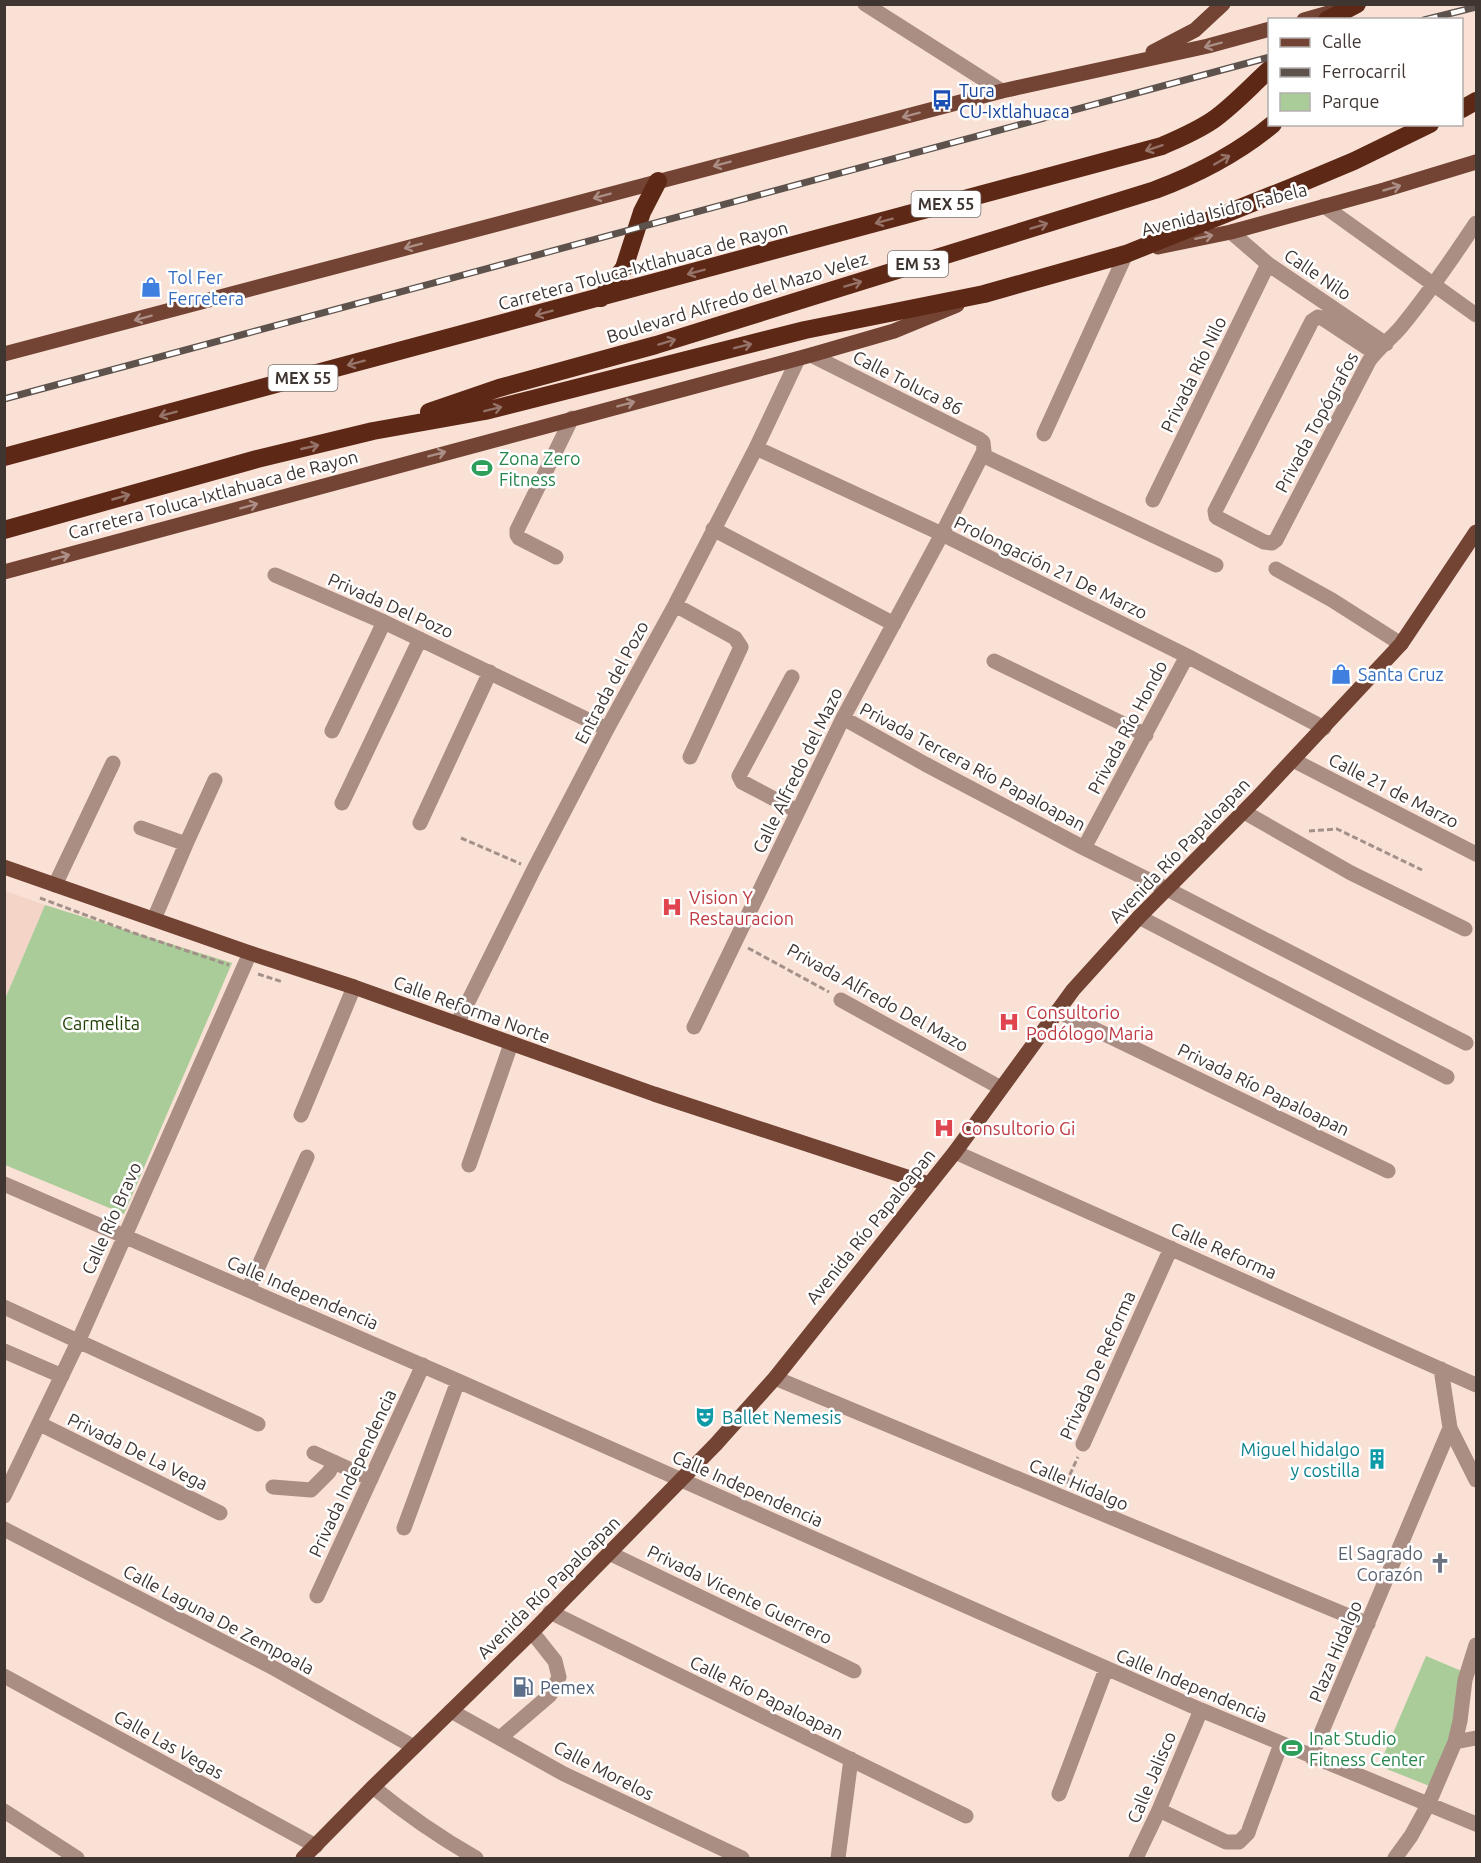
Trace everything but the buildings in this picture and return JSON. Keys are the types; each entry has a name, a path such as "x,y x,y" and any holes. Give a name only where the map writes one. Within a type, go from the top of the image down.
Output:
{"highway":[{"path":"1333,18 1358,9"},
{"name":"Carretera Toluca-Ixtlahuaca de Rayon","path":"4,457 1162,146 1212,120 1233,104 1268,70"},
{"name":"Boulevard Alfredo del Mazo Velez","path":"373,432 499,388 667,342 1155,190 1208,168 1233,154 1270,126"},
{"name":"Avenida Isidro Fabela","path":"1126,254 1312,179 1426,126"},
{"path":"601,298 624,268 642,212 658,181"},
{"name":"Carretera Toluca-Ixtlahuaca de Rayon","path":"4,530 257,459 373,432 485,411 805,330 984,294 1126,254"}],"main road":[{"path":"1131,62 1195,30 1223,4"},
{"path":"1314,18 1358,9"},
{"path":"4,354 1002,91 1208,46 1268,29"},
{"name":"Avenida Isidro Fabela","path":"1126,254 1232,232 1473,167"},
{"name":"Carretera Toluca-Ixtlahuaca de Rayon","path":"4,572 805,357 894,331 984,294"},
{"name":"Avenida Río Papaloapan","path":"303,1858 532,1632 723,1437 775,1378 955,1152 1057,1011 1094,965 1244,812 1401,644 1476,532"},
{"name":"Calle Reforma Norte","path":"4,867 354,987 654,1095 928,1184"}],"street":[{"path":"865,4 1002,91"},
{"path":"1324,206 1476,315"},
{"path":"1380,348 1434,286 1476,223"},
{"name":"Calle Nilo","path":"1232,232 1268,264 1380,348"},
{"path":"1044,434 1126,254"},
{"name":"Privada Río Nilo","path":"1152,500 1268,264"},
{"name":"Privada Topógrafos","path":"1318,317 1322,318 1380,348 1276,540 1272,543 1264,542 1216,517 1215,512 1312,321 1318,317"},
{"name":"Entrada del Pozo","path":"457,1024 607,729 805,357"},
{"name":"Calle Toluca 86","path":"805,357 979,439 983,450 1216,565"},
{"path":"556,557 519,538 517,530 572,418"},
{"name":"Prolongación 21 De Marzo","path":"756,448 942,534 1187,656 1324,728"},
{"name":"Calle Alfredo del Mazo","path":"694,1027 843,718 942,534 983,450"},
{"path":"713,530 894,624"},
{"path":"1276,569 1332,600 1401,644"},
{"name":"Privada Del Pozo","path":"275,575 384,622 607,729"},
{"path":"675,605 735,638 741,647 690,757"},
{"path":"332,731 384,622"},
{"path":"342,803 420,639"},
{"name":"Privada Río Hondo","path":"1084,848 1187,656"},
{"path":"994,661 1146,735"},
{"path":"420,823 490,672"},
{"path":"792,677 739,776 742,782 797,811"},
{"name":"Privada Tercera Río Papaloapan","path":"843,718 1084,848 1466,1043"},
{"name":"Calle 21 de Marzo","path":"1293,760 1476,854"},
{"path":"55,885 113,764"},
{"path":"154,919 215,780"},
{"path":"1244,812 1351,873 1465,929"},
{"path":"141,828 186,844"},
{"path":"1139,917 1447,1077"},
{"name":"Calle Río Bravo","path":"4,1496 78,1342 250,953"},
{"path":"301,1115 354,987"},
{"name":"Privada Alfredo Del Mazo","path":"841,1000 1001,1088"},
{"name":"Privada Río Papaloapan","path":"1057,1011 1388,1171"},
{"path":"469,1166 511,1044"},
{"name":"Calle Reforma","path":"955,1152 1476,1385"},
{"path":"248,1290 307,1157"},
{"name":"Calle Independencia","path":"4,1184 423,1365 1106,1669 1311,1757 1476,1824"},
{"name":"Privada De Reforma","path":"1083,1444 1171,1248"},
{"path":"4,1307 258,1424"},
{"path":"4,1352 62,1376"},
{"name":"Privada Independencia","path":"317,1596 423,1365"},
{"path":"1441,1369 1450,1428 1476,1480"},
{"name":"Calle Hidalgo","path":"775,1378 1368,1624"},
{"path":"404,1528 458,1381"},
{"name":"Privada De La Vega","path":"40,1424 220,1513"},
{"name":"Plaza Hidalgo","path":"1311,1757 1450,1428"},
{"path":"314,1453 371,1479"},
{"path":"273,1487 311,1490 329,1472 334,1462"},
{"name":"Calle Laguna De Zempoala","path":"4,1530 250,1655 414,1747"},
{"name":"Privada Vicente Guerrero","path":"609,1553 854,1671"},
{"name":"Calle Río Papaloapan","path":"550,1612 966,1816"},
{"path":"500,1738 550,1695 559,1677 555,1661 532,1632"},
{"path":"1395,1858 1411,1836 1428,1805 1455,1742 1476,1645"},
{"path":"1059,1794 1106,1669"},
{"name":"Calle Las Vegas","path":"4,1676 316,1846"},
{"name":"Calle Jalisco","path":"1136,1858 1201,1710"},
{"name":"Calle Morelos","path":"451,1711 582,1782 742,1858"},
{"path":"1455,1742 1476,1738"},
{"path":"1159,1810 1226,1842 1239,1842 1248,1833 1281,1744"},
{"path":"838,1858 851,1760"},
{"path":"373,1787 430,1831 476,1858"},
{"path":"4,1812 76,1858"}],"path":[{"path":"1300,826 1309,831 1337,829 1422,870"},
{"path":"461,838 534,869"},
{"name":"Privada Alfredo Del Mazo","path":"736,941 841,1000"},
{"name":"Privada De Reforma","path":"1060,1497 1083,1444"}],"shaded area":[{"path":"5,891 45,905 5,999"}],"green space":[{"name":"Carmelita","path":"45,905 232,963 124,1214 5,1165 5,999"},
{"path":"1426,1656 1464,1672 1457,1729 1432,1787 1379,1766"}],"railway":[{"path":"1432,18 1476,7"},
{"path":"4,399 1268,58"}],"place":[{"name":"Tura CU-Ixtlahuaca","path":"942,100"},
{"name":"Tol Fer Ferretera","path":"151,287"},
{"name":"Zona Zero Fitness","path":"482,468"},
{"name":"Santa Cruz","path":"1341,674"},
{"name":"Vision Y Restauracion","path":"672,907"},
{"name":"Consultorio Podólogo Maria","path":"1009,1022"},
{"name":"Consultorio Gi","path":"944,1128"},
{"name":"Ballet Nemesis","path":"705,1417"},
{"name":"Miguel hidalgo y costilla","path":"1377,1459"},
{"name":"El Sagrado Corazón","path":"1440,1563"},
{"name":"Pemex","path":"523,1687"},
{"name":"Inat Studio Fitness Center","path":"1292,1748"}]}
